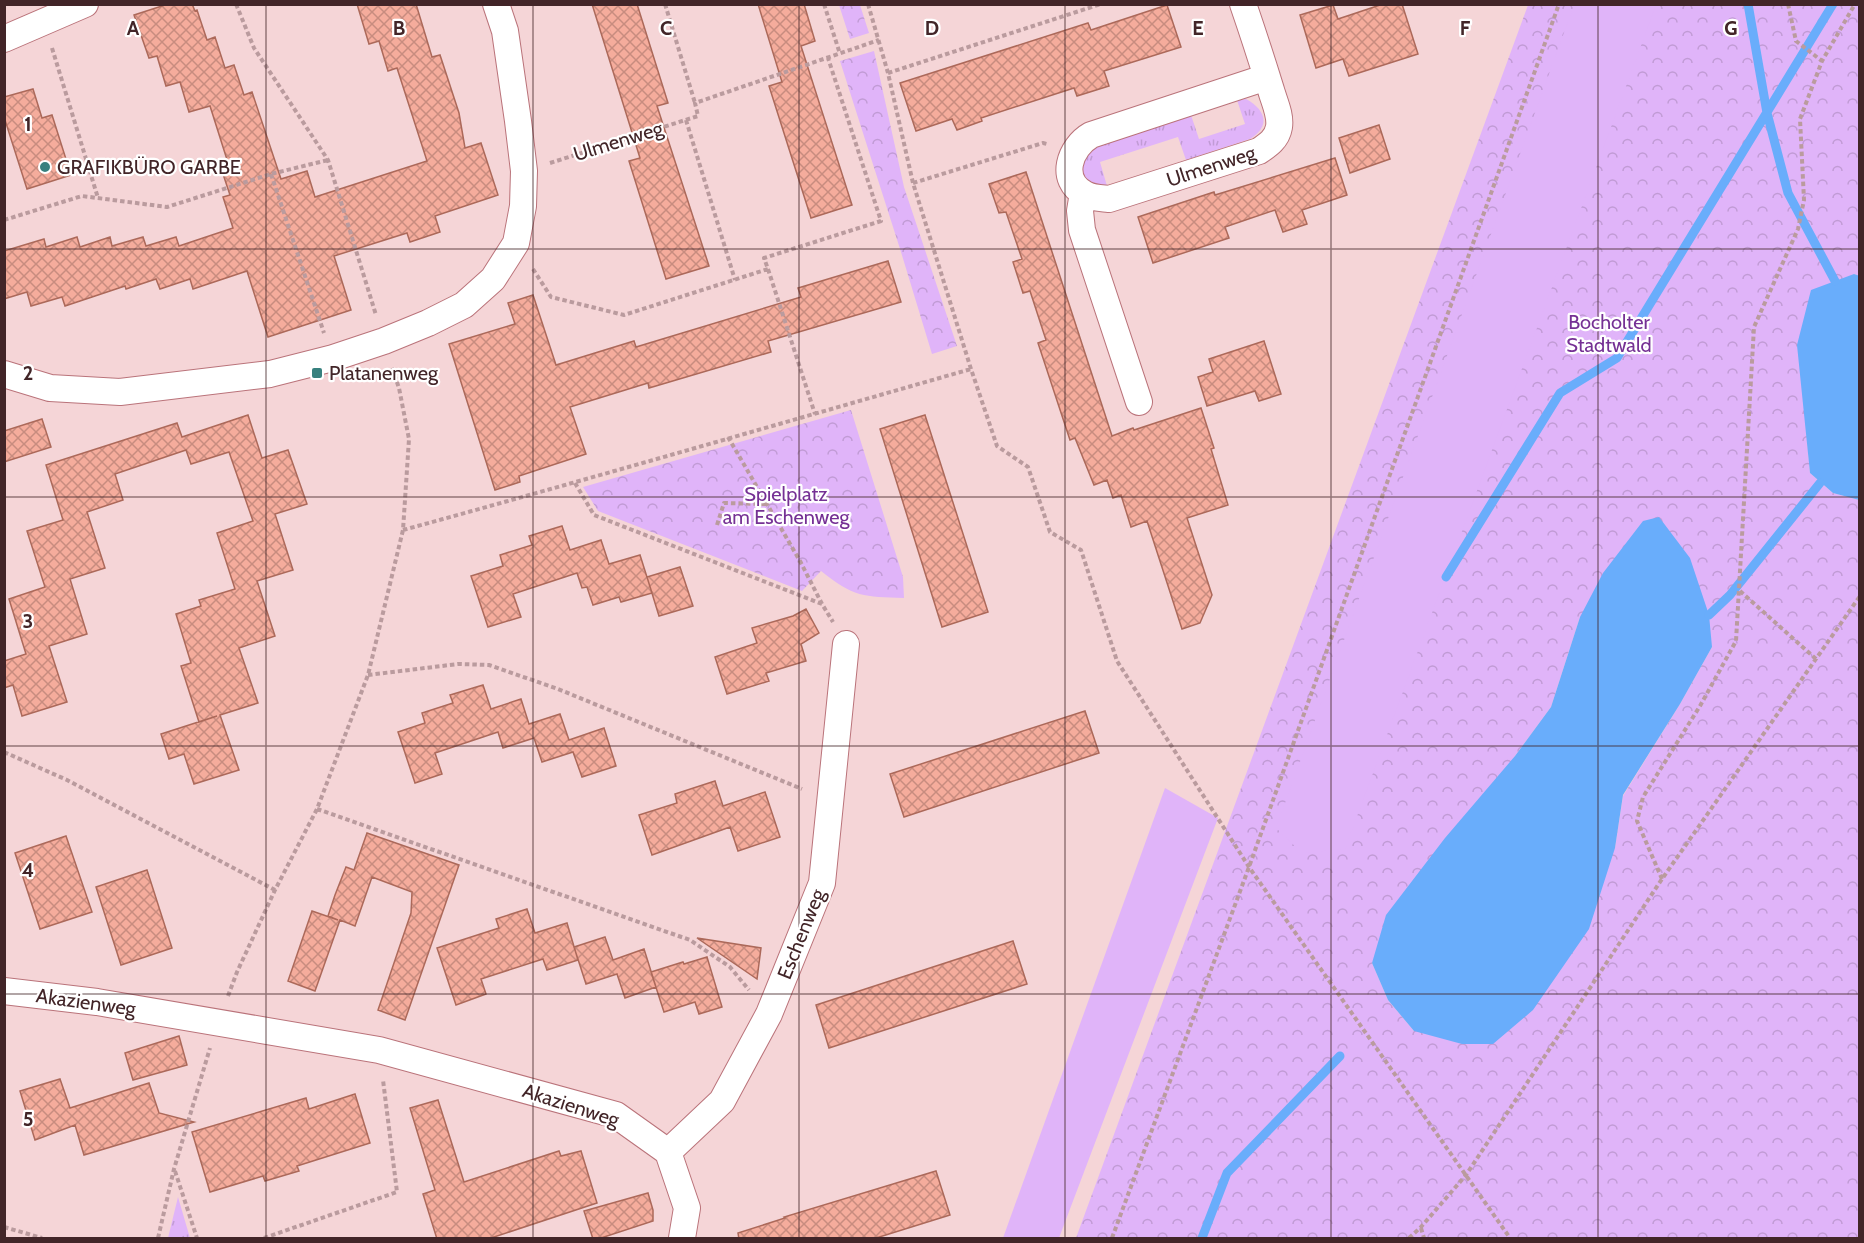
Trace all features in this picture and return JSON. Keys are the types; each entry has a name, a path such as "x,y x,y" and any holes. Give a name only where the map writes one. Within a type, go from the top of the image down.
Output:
{"street":[{"path":"4,39 85,4"},
{"path":"4,374 50,388 120,392 270,374 333,358 384,341 428,323 464,304 480,292 493,279 516,243 523,206 524,171 505,31 496,4"},
{"name":"Ulmenweg","path":"1083,194 1109,199 1259,151 1275,138 1279,126 1278,114 1243,4"},
{"path":"1139,402 1082,230 1080,211 1083,194 1075,186 1069,174 1074,151 1081,141 1091,135 1267,77"},
{"name":"Eschenweg","path":"668,1152 722,1101 769,1014 822,883 846,644"},
{"name":"Akazienweg","path":"4,991 97,1002 380,1050 616,1115 668,1152"},
{"path":"668,1152 687,1208 682,1239"}],"path":[{"path":"158,1239 174,1169 207,1055 237,972 275,890 317,809 369,675 404,530 409,439 399,388 328,159 254,48 236,4"},
{"path":"665,4 694,103 879,40"},
{"path":"824,4 840,54"},
{"path":"868,4 888,73 913,183 997,446 1028,467 1050,532 1081,550 1117,661 1249,867 1510,1239"},
{"path":"888,73 1101,4"},
{"path":"1112,1239 1249,867 1559,4"},
{"path":"1788,4 1796,41 1822,62"},
{"path":"1662,879 1637,821 1643,797 1700,706 1736,641 1754,327 1798,229 1804,200 1800,119 1822,62 1855,4"},
{"path":"44,21 98,198"},
{"path":"815,414 764,258 880,221 828,58"},
{"name":"Ulmenweg","path":"524,171 698,116 694,103"},
{"path":"686,120 735,280"},
{"path":"913,183 1043,143 1074,151"},
{"path":"4,220 82,196 167,207 271,174 328,159"},
{"path":"271,174 333,358"},
{"path":"516,243 551,297 624,315 768,269"},
{"path":"404,530 971,369"},
{"path":"728,437 846,644"},
{"path":"575,483 594,515 822,604"},
{"path":"717,525 724,503 766,504"},
{"path":"1739,591 1816,659"},
{"path":"1409,1239 1466,1175 1662,879 1860,596"},
{"path":"369,675 458,664 489,665 558,689 831,800"},
{"path":"4,752 67,780 275,890"},
{"path":"317,809 690,940 730,967 769,1014"},
{"path":"264,1239 397,1192 380,1050"},
{"path":"174,1169 197,1239"},
{"path":"4,1227 42,1239"},
{"path":"1421,1227 1424,1239"}],"green space":[{"path":"839,5 860,5 869,33 850,39"},
{"name":"Bocholter Stadtwald","path":"1528,5 1859,5 1859,276 1854,274 1804,403 1810,473 1833,493 1859,500 1859,1238 1076,1238","holes":["1580,617 1712,647 1623,796 1615,848 1414,1031 1388,1000 1372,963 1551,707"]},
{"path":"1574,5 1656,5 1345,849 1302,853 1276,828"},
{"path":"874,51 904,187 957,346 932,354 840,61"},
{"path":"1246,99 1258,108 1263,118 1261,129 1250,139 1186,160 1178,137 1100,162 1107,186 1088,182 1081,172 1079,166 1084,155 1095,147 1191,115 1199,139 1245,124 1237,100"},
{"name":"Spielplatz am Eschenweg","path":"851,410 903,577 904,598 860,594 842,586 821,571 802,591 598,511 583,487"},
{"path":"1165,788 1218,818 1059,1238 1003,1238"},
{"path":"178,1197 190,1238 168,1238"}],"water":[{"path":"1854,274 1860,276 1859,500 1833,493 1810,473 1797,345 1811,290"},
{"path":"1659,517 1690,558 1709,615 1712,647 1680,704 1623,795 1615,848 1589,929 1533,1010 1493,1044 1462,1044 1414,1031 1388,1000 1372,963 1386,915 1445,838 1515,756 1551,707 1580,617 1603,573 1643,521"}],"building":[{"path":"168,4 192,4 195,11 197,10 207,40 215,37 225,68 234,65 244,95 252,92 281,179 307,171 315,197 427,161 397,68 388,71 379,41 369,44 357,4 416,4 432,57 440,55 459,113 465,148 481,143 498,195 435,216 440,232 410,242 407,233 334,256 351,310 268,337 247,271 193,289 190,279 160,289 156,279 126,289 125,286 65,306 62,297 31,306 27,292 4,299 4,251 44,239 46,247 77,237 80,247 110,237 112,246 143,237 146,246 176,237 179,246 233,228 223,197 230,195 221,168 229,166 210,106 189,112 180,82 166,86 157,56 149,58 134,15"},
{"path":"592,4 637,4 668,103 657,106 709,266 666,279 629,161 640,158"},
{"path":"758,4 804,4 815,41 801,46 852,205 811,218 769,86 782,82"},
{"path":"1383,4 1402,4 1418,54 1349,76 1343,59 1316,68 1300,15 1333,5 1338,19"},
{"path":"1167,5 1181,47 1104,71 1109,86 1077,96 1074,88 981,118 982,121 957,130 952,119 916,131 900,83 1088,23 1091,30"},
{"path":"33,89 42,118 52,115 71,175 27,189 4,117 4,97"},
{"path":"1379,125 1390,159 1350,173 1339,138"},
{"path":"1335,158 1347,195 1302,210 1307,224 1283,232 1275,210 1225,227 1229,238 1153,263 1138,217 1214,192 1215,195"},
{"path":"1026,172 1112,436 1201,408 1228,505 1187,518 1212,595 1200,623 1182,629 1147,521 1131,527 1121,495 1113,498 1107,480 1094,485 1075,438 1070,440 1038,343 1046,340 1030,291 1023,293 1013,262 1022,259 1006,212 999,213 989,184"},
{"path":"888,261 901,302 768,341 771,352 649,388 648,383 570,407 586,454 519,476 520,482 495,490 449,344 515,324 508,303 533,295 556,365 634,341 636,347 801,297 798,288"},
{"path":"1264,341 1281,394 1259,401 1255,391 1207,406 1198,377 1213,372 1209,359"},
{"path":"248,415 262,458 288,450 307,504 275,514 293,570 257,581 275,636 239,648 258,703 220,715 239,770 194,784 184,754 169,759 161,734 199,722 181,666 191,663 176,614 201,606 199,600 235,589 217,533 253,521 229,452 191,464 186,450 115,474 123,500 87,512 105,568 70,579 87,634 49,646 67,702 22,716 13,685 4,688 4,661 26,654 9,599 45,587 27,531 63,520 46,465 177,423 182,437"},
{"path":"925,415 988,612 942,627 880,429"},
{"path":"42,419 51,447 4,462 4,431"},
{"path":"562,526 570,550 601,540 609,564 640,555 652,593 621,602 619,597 593,605 587,587 582,588 577,573 513,594 521,617 488,627 471,576 503,566 500,555 532,545 529,536"},
{"path":"680,567 693,606 659,616 647,577"},
{"path":"806,609 819,633 801,644 806,661 766,673 769,681 727,694 715,657 757,643 752,628 793,616"},
{"path":"483,685 491,709 521,699 529,724 560,714 569,740 604,728 616,766 582,777 573,752 542,762 534,738 503,748 498,732 435,753 442,774 415,783 398,732 425,723 422,713 453,703 450,695"},
{"path":"1085,711 1099,753 904,817 890,774"},
{"path":"715,781 723,806 765,792 780,837 738,851 730,827 652,855 639,815 677,803 675,794"},
{"path":"367,833 459,865 405,1020 378,1010 411,913 412,892 372,877 355,926 340,920 315,991 288,981 312,911 338,920 328,916 335,895 346,867 354,870"},
{"path":"66,836 92,912 40,929 15,853"},
{"path":"147,870 172,948 121,965 96,887"},
{"path":"527,909 535,933 567,923 578,960 547,970 543,959 481,979 486,994 456,1005 437,948 499,928 496,919"},
{"path":"605,937 613,960 644,949 656,987 625,998 617,974 586,984 574,947"},
{"path":"697,938 761,948 757,979"},
{"path":"1013,941 1027,984 829,1048 816,1005"},
{"path":"707,957 722,1007 699,1014 695,1002 664,1012 651,972"},
{"path":"179,1036 187,1065 133,1080 125,1053"},
{"path":"60,1079 70,1108 149,1083 159,1113 194,1122 84,1155 75,1125 35,1140 20,1091"},
{"path":"355,1094 370,1143 297,1166 299,1171 265,1181 263,1176 210,1192 192,1132 306,1098 309,1109"},
{"path":"438,1100 464,1182 559,1151 561,1156 581,1151 597,1203 488,1239 437,1239 423,1194 435,1190 410,1108"},
{"path":"936,1171 950,1215 873,1239 739,1239 738,1233 784,1217"},
{"path":"648,1193 653,1210 653,1221 593,1239 584,1211"}],"waterway":[{"path":"1748,4 1767,113 1788,193 1835,281"},
{"path":"1446,577 1560,393 1617,358 1833,4"},
{"path":"1709,615 1730,595 1820,483"},
{"path":"1202,1238 1227,1173 1340,1056"}],"place":[{"name":"GRAFIKBÜRO GARBE","path":"45,167"},
{"name":"Platanenweg","path":"317,373"}]}
